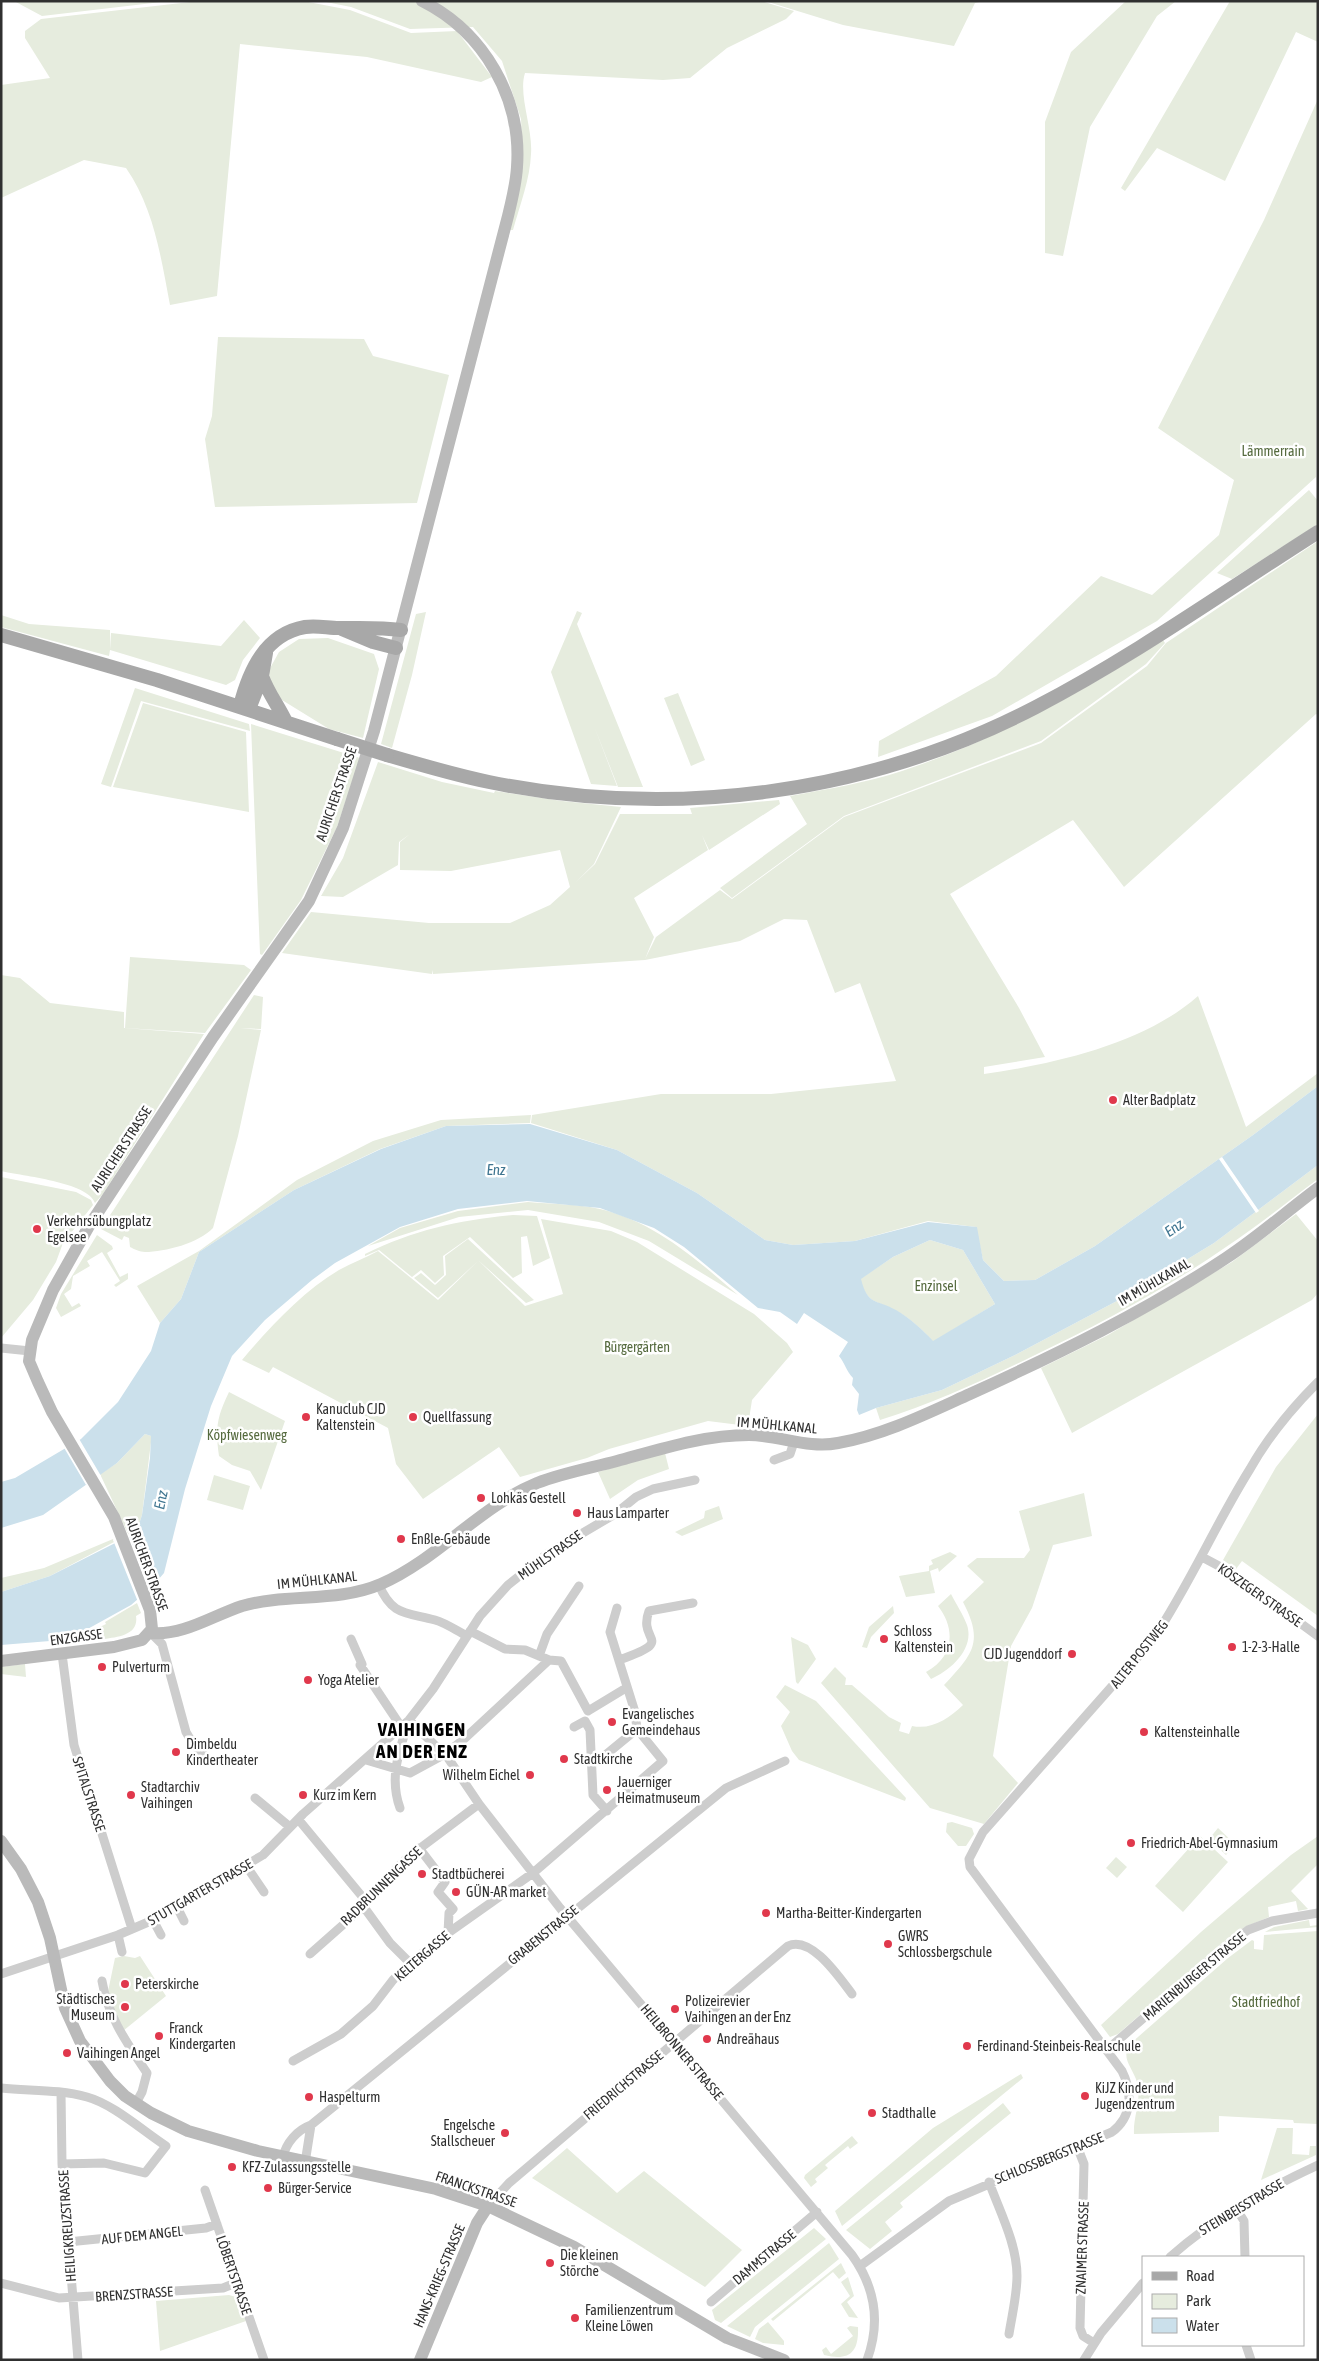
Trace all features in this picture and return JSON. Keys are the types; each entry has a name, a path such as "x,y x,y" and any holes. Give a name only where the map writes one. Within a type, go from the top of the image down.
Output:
{"main road":[{"path":"1,635 244,708 387,755 491,782 557,793 635,799 742,795 801,787 851,776 945,747 1036,706 1120,658 1318,532"},
{"path":"244,708 251,672 267,648 283,634 304,627 370,627 401,630"},
{"path":"339,628 366,640 396,648"},
{"path":"244,708 262,676 267,648"},
{"path":"262,676 267,691 278,706 286,722"}],"street":[{"name":"AURICHER STRASSE","path":"203,1754 192,1744 186,1732 162,1644 151,1632 152,1620 145,1597 114,1517 41,1390 29,1361 30,1351 36,1326 52,1290 89,1226 214,1037 309,901 343,828 374,731 512,201 518,160 516,131 511,108 492,64 465,31 442,13 422,1"},
{"name":"IM MÜHLKANAL","path":"151,1632 168,1634 243,1606 263,1601 346,1594 363,1585 379,1585 411,1567 512,1495 556,1477 667,1447 726,1436 758,1436 794,1442 834,1444 869,1436 948,1404 1027,1368 1146,1305 1227,1257 1318,1188"},
{"path":"1,1348 30,1351"},
{"name":"ALTER POSTWEG","path":"969,1859 984,1832 1152,1642 1172,1613 1250,1468 1286,1417 1318,1382"},
{"path":"774,1460 790,1454 794,1442"},
{"name":"MÜHLSTRASSE","path":"408,1720 441,1678 468,1634 503,1590 547,1554 615,1514 636,1497 653,1490 695,1480"},
{"name":"KÖSZEGER STRASSE","path":"1202,1557 1232,1574 1318,1636"},
{"path":"379,1585 392,1608 399,1612 439,1622 505,1649 525,1650 549,1660 561,1661 588,1711"},
{"path":"539,1656 547,1634 578,1586"},
{"path":"619,1660 645,1651 651,1646 653,1639 647,1620 649,1611 652,1608 694,1603"},
{"path":"592,1757 603,1756 638,1729 635,1712 610,1637 617,1608"},
{"name":"ENZGASSE","path":"1,1661 62,1654 142,1640 151,1632"},
{"path":"351,1639 362,1664 360,1665 399,1725"},
{"name":"SPITALSTRASSE","path":"62,1654 74,1745 132,1930"},
{"path":"366,1760 410,1773 447,1756 549,1660"},
{"path":"606,1811 593,1795 590,1730 583,1717 589,1714 588,1711 626,1688"},
{"path":"400,1808 396,1799 394,1768 408,1720"},
{"name":"STUTTGARTER STRASSE","path":"1,1974 132,1930 179,1906 247,1867 263,1855 342,1777 366,1760 399,1725 408,1720"},
{"name":"HEILBRONNER STRASSE","path":"408,1720 447,1756 479,1804 567,1916 860,2266 870,2287 875,2308 874,2334 867,2360"},
{"path":"574,1727 585,1721"},
{"name":"KELTERGASSE","path":"293,2061 341,2034 361,2018 410,1963 448,1933 533,1873 663,1761 638,1729"},
{"name":"GRABENSTRASSE","path":"283,2158 284,2150 301,2128 311,2125 726,1788 785,1761"},
{"path":"255,1798 290,1827"},
{"name":"RADBRUNNENGASSE","path":"310,1954 419,1848 479,1804"},
{"path":"298,1819 363,1904 390,1943 410,1963"},
{"name":"FRANCKSTRASSE","path":"1,1841 21,1869 38,1902 50,1938 65,2008 80,2040 102,2073 136,2103 176,2126 283,2158 436,2189 488,2206 574,2248 727,2338 784,2360"},
{"path":"419,1848 445,1882 438,1892 453,1909 449,1912 448,1933"},
{"name":"SCHLOSSBERGSTRASSE","path":"860,2266 949,2201 989,2182 1112,2132 1122,2123 1128,2111 1127,2081 1105,2046 970,1867 969,1859"},
{"path":"247,1867 264,1892"},
{"path":"179,1906 184,1921"},
{"name":"MARIENBURGER STRASSE","path":"1105,2046 1248,1930 1272,1921 1318,1913"},
{"path":"153,1920 161,1935"},
{"path":"118,1935 122,1952"},
{"name":"FRIEDRICHSTRASSE","path":"488,2206 509,2182 784,1948 793,1944 803,1944 811,1948 852,1994"},
{"path":"102,1981 105,2002 119,2031 147,2073 142,2092 136,2103"},
{"path":"1,2088 61,2092 88,2097 104,2105 166,2146 145,2172 104,2163 62,2164"},
{"name":"HEILIGKREUZSTRASSE","path":"61,2092 62,2164 78,2360"},
{"path":"305,2163 311,2125"},
{"name":"ZNAIMER STRASSE","path":"1077,2146 1084,2164 1080,2328 1083,2336 1094,2343"},
{"name":"STEINBEISSTRASSE","path":"1171,2256 1192,2238 1261,2192 1318,2165"},
{"path":"989,2182 1016,2263 1016,2289 1009,2334"},
{"name":"LÖBERTSTRASSE","path":"205,2190 264,2360"},
{"name":"HANS-KRIEG-STRASSE","path":"420,2360 477,2223 488,2206"},
{"path":"1236,2208 1244,2221 1245,2256"},
{"name":"DAMMSTRASSE","path":"710,2302 816,2212"},
{"name":"AUF DEM ANGEL","path":"68,2242 206,2228 217,2224"},
{"name":"BRENZSTRASSE","path":"1,2283 59,2298 72,2298 224,2288 238,2282"},
{"path":"1084,2360 1094,2343 1142,2284"},
{"path":"1246,2346 1252,2360"}],"green space":[{"path":"14,1 170,1 42,16"},
{"path":"199,1 303,1 350,10 411,33 457,31 492,77 481,82 367,57 240,44 217,296 170,305 160,252 150,217 136,183 126,168 84,160 1,198 1,85 50,78 25,38 25,31 41,19"},
{"path":"321,1 761,1 794,11 786,19 727,48 690,78 663,80 525,73 523,91 530,133 531,154 529,173 513,230 509,230 520,186 523,160 521,119 502,61 473,27 410,29 351,7"},
{"path":"765,1 984,1 975,3 954,46 843,25"},
{"path":"1126,1 1176,1 1157,16 1090,127 1063,256 1045,253 1045,122 1071,52"},
{"path":"1230,1 1318,1 1318,42 1296,32 1225,181 1157,148 1125,191 1121,188"},
{"name":"Lämmerrain","path":"1318,99 1316,477 1157,621 992,716 878,757 879,741 996,676 1101,576 1152,595 1219,535 1234,480 1158,428 1264,220"},
{"path":"218,337 364,339 373,356 449,375 417,503 215,507 205,439 212,416"},
{"path":"1309,490 1318,501 1318,524 1232,579 1217,573"},
{"path":"1318,541 1318,715 1316,714 1124,887 1073,820 950,894 1019,1008 1045,1057 984,1067 984,1074 1068,1058 1125,1039 1152,1027 1176,1013 1198,996 1246,1127 1318,1073 1318,1086 1253,1135 1095,1246 1035,1280 1004,1281 983,1260 976,1227 928,1221 855,1241 793,1245 765,1240 697,1193 617,1150 531,1123 532,1115 661,1094 771,1094 896,1081 860,983 835,993 807,920 784,919 740,941 645,960 433,974 433,970 432,974 282,953 311,912 429,923 510,923 550,905 570,887 560,850 451,871 400,870 400,842 410,834 399,842 398,865 343,897 321,896 343,858 378,762 442,782 494,793 495,791 621,807 594,864 576,882 595,864 620,814 692,814 690,808 779,800 780,804 709,850 702,835 708,850 634,898 654,937 645,959 656,937 720,890 732,899 844,817 1041,743 1147,666 1166,643"},
{"path":"577,611 582,613 577,624 643,787 618,787 594,726 617,786 591,784 551,672"},
{"path":"426,612 412,675 392,748 381,744 416,614"},
{"path":"1,615 29,624 110,630 109,656 1,627"},
{"path":"244,620 260,638 243,660 235,680 226,685 110,650 111,633 221,646"},
{"path":"328,638 374,654 379,669 363,738 329,729 282,700 270,684 269,670 279,652 299,639"},
{"path":"1163,640 1165,643 1146,664 1041,741 844,816 732,898 720,888 807,824 790,796 875,779 937,759 971,745 1069,697"},
{"path":"135,688 249,724 250,731 141,701 111,787 101,784"},
{"path":"678,693 705,760 691,766 664,698"},
{"path":"143,703 246,732 249,812 113,787"},
{"path":"251,724 360,758 337,827 301,900 262,955 260,954"},
{"path":"130,957 244,965 251,970 205,1033 125,1028"},
{"path":"1,975 20,978 50,1003 124,1012 124,1028 204,1034 103,1194 95,1203 90,1196 68,1185 1,1171"},
{"path":"254,995 263,997 261,1029 240,1028 261,1030 238,1136 213,1228 199,1238 181,1246 145,1252 133,1249 130,1247 129,1238 124,1236 122,1240 101,1229"},
{"path":"531,1115 530,1123 446,1126 380,1149 294,1190 199,1252 181,1299 160,1323 137,1286 199,1251 297,1180 373,1141 441,1120"},
{"path":"1318,1165 1318,1179 1238,1239 1155,1292 1081,1332 994,1375 957,1392 880,1420 876,1408 942,1390 1015,1355 1132,1293 1214,1243"},
{"name":"Verkehrsübungplatz Egelsee","path":"1,1177 76,1192 91,1200 93,1205 63,1243 56,1262 33,1300 1,1338"},
{"path":"528,1202 591,1207 620,1215 639,1223 674,1243 738,1295 649,1241 599,1222 528,1210 459,1217 368,1246 400,1228 458,1211"},
{"path":"1296,1214 1318,1241 1318,1293 1312,1300 1072,1433 1041,1368 1108,1335 1232,1262"},
{"path":"513,1215 537,1216 550,1258 533,1266 527,1236 521,1237 522,1273 513,1278 470,1237 443,1256 444,1275 435,1283 421,1270 412,1277 379,1250 365,1256 365,1254 401,1238 437,1227"},
{"name":"Bürgergärten","path":"541,1219 611,1231 637,1242 754,1314 787,1343 793,1352 752,1400 748,1426 708,1421 520,1477 499,1447 423,1499 396,1464 388,1428 273,1367 269,1373 242,1360 299,1299 339,1270 378,1251 438,1300 478,1261 438,1298 414,1278 421,1273 435,1285 446,1275 445,1256 468,1239 534,1300 526,1303 478,1260 525,1306 563,1294"},
{"path":"97,1235 112,1246 113,1249 107,1253 120,1277 128,1273 128,1279 116,1287 114,1285 120,1281 102,1252 87,1261 90,1266 73,1276 71,1289 64,1294 72,1307 79,1303 81,1306 61,1317 56,1308 61,1294"},
{"name":"Enzinsel","path":"930,1240 963,1250 995,1304 933,1342 906,1317 870,1298 866,1294 860,1279 893,1257"},
{"name":"Köpfwiesenweg","path":"229,1392 285,1421 261,1490 250,1471 232,1465 219,1456 218,1423"},
{"path":"1318,1414 1318,1616 1242,1561 1236,1569 1223,1560 1276,1467"},
{"path":"145,1434 151,1436 151,1442 142,1515 139,1524 129,1536 100,1474 117,1463"},
{"path":"665,1453 669,1469 638,1480 610,1499 598,1472"},
{"path":"214,1475 250,1486 243,1510 207,1500"},
{"path":"1084,1493 1092,1536 1053,1545 1032,1608 1011,1646 993,1756 1018,1783 984,1824 930,1808 821,1683 835,1667 846,1678 845,1685 852,1685 889,1717 901,1723 899,1731 909,1734 912,1726 933,1725 952,1715 963,1705 944,1685 968,1656 974,1638 973,1627 963,1602 984,1582 967,1566 977,1558 1024,1558 1030,1550 1019,1511"},
{"path":"719,1506 723,1519 682,1536 675,1532 704,1518 705,1511"},
{"path":"113,1539 114,1542 50,1576 1,1592 1,1578 44,1568"},
{"path":"950,1552 957,1556 939,1572 938,1568 930,1571 935,1593 906,1597 899,1576 929,1571 929,1566 933,1564 931,1560"},
{"path":"951,1594 967,1625 969,1634 964,1651 959,1658 946,1671 931,1679 926,1672 942,1659 947,1651 949,1642 948,1624 938,1606"},
{"path":"137,1603 141,1613 136,1616 136,1622 131,1631 121,1636 104,1639 98,1628"},
{"path":"893,1606 894,1613 871,1637 867,1648 862,1647 869,1627"},
{"path":"791,1637 808,1645 816,1659 798,1684 796,1682"},
{"path":"25,1664 26,1677 1,1674 1,1667"},
{"path":"785,1685 816,1701 906,1798 905,1801 799,1760 792,1751 781,1726 790,1712 776,1697"},
{"path":"952,1822 972,1828 974,1834 966,1846 958,1846 946,1832 947,1823"},
{"path":"1218,1828 1235,1844 1226,1855 1209,1839"},
{"path":"1200,1836 1228,1862 1183,1912 1155,1886"},
{"path":"1318,1836 1318,1864 1291,1891 1308,1909 1298,1911 1296,1901 1268,1907 1269,1917 1245,1927 1222,1943 1118,2034 1110,2037 1101,2025 1201,1932 1291,1855"},
{"path":"1116,1857 1127,1867 1117,1878 1106,1868"},
{"path":"1309,1920 1310,1926 1318,1925 1318,1927 1265,1932 1274,1927"},
{"name":"Stadtfriedhof","path":"1318,1931 1318,2124 1294,2123 1293,2120 1219,2116 1219,2132 1134,2134 1138,2089 1126,2054 1130,2044 1228,1958 1252,1940 1254,1941 1254,1949 1263,1950 1264,1935"},
{"path":"124,1956 135,1958 140,1956 166,1996 123,2031 106,2001 115,1958"},
{"path":"1021,2074 1023,2078 842,2226 835,2211 933,2128"},
{"path":"1003,2103 1011,2113 900,2203 903,2207 885,2222 892,2231 870,2249 846,2230"},
{"path":"1277,2128 1293,2128 1292,2154 1309,2155 1310,2146 1316,2146 1316,2155 1261,2180"},
{"path":"852,2136 858,2143 850,2149 848,2146 825,2165 828,2168 815,2179 817,2182 811,2187 804,2178 805,2175"},
{"path":"567,2148 617,2193 644,2171 742,2250 705,2287 532,2178"},
{"path":"814,2228 826,2239 721,2323 715,2320 712,2310"},
{"path":"829,2243 839,2259 755,2327 750,2337 727,2326"},
{"path":"841,2263 846,2273 839,2279 833,2272 773,2321 771,2319"},
{"path":"848,2277 854,2296 847,2302 858,2318 849,2317 841,2304 850,2296 841,2282"},
{"path":"229,2295 236,2297 246,2321 160,2351 156,2301"},
{"path":"768,2322 784,2341 784,2345 763,2343 755,2339 759,2329"},
{"path":"850,2326 858,2327 857,2343 851,2353 840,2357 824,2355 822,2350 826,2347 831,2354 853,2336 847,2328"}],"water":[{"name":"Enz","path":"1318,1086 1318,1165 1214,1243 1132,1293 1015,1355 942,1390 876,1408 859,1415 857,1410 859,1394 852,1385 853,1378 839,1356 848,1342 804,1313 797,1324 780,1312 758,1308 684,1247 654,1228 600,1208 527,1201 458,1209 400,1227 335,1263 312,1280 265,1320 232,1356 211,1406 185,1489 164,1573 152,1587 131,1605 84,1631 50,1641 1,1645 1,1592 50,1576 129,1536 139,1524 150,1458 151,1436 145,1434 117,1463 43,1515 1,1528 1,1482 15,1478 81,1439 118,1402 151,1351 160,1323 181,1299 199,1252 294,1190 381,1149 446,1126 530,1124 617,1150 697,1193 765,1240 793,1245 855,1241 928,1222 977,1227 983,1260 1004,1281 1035,1280 1095,1246 1253,1135","holes":["930,1240 963,1250 995,1304 933,1341 916,1324 901,1313 870,1298 864,1288 861,1279 893,1257"]}],"pier":[{"path":"1222,1157 1259,1211 1256,1213 1219,1159"},
{"path":"78,1437 101,1476 86,1485 63,1446"},
{"path":"128,1533 151,1591 138,1602 113,1540"}],"place":[{"name":"Alter Badplatz","path":"1113,1100"},
{"name":"Verkehrsübungplatz Egelsee","path":"37,1229"},
{"name":"Kanuclub CJD Kaltenstein","path":"306,1417"},
{"name":"Quellfassung","path":"413,1417"},
{"name":"Lohkäs Gestell","path":"481,1498"},
{"name":"Haus Lamparter","path":"577,1513"},
{"name":"Enßle-Gebäude","path":"401,1539"},
{"name":"Schloss Kaltenstein","path":"884,1639"},
{"name":"1-2-3-Halle","path":"1232,1647"},
{"name":"CJD Jugenddorf","path":"1072,1654"},
{"name":"Pulverturm","path":"102,1667"},
{"name":"Yoga Atelier","path":"308,1680"},
{"name":"Evangelisches Gemeindehaus","path":"612,1722"},
{"name":"Kaltensteinhalle","path":"1144,1732"},
{"name":"Dimbeldu Kindertheater","path":"176,1752"},
{"name":"Stadtkirche","path":"564,1759"},
{"name":"Wilhelm Eichel","path":"530,1775"},
{"name":"Jauerniger Heimatmuseum","path":"607,1790"},
{"name":"Stadtarchiv Vaihingen","path":"131,1795"},
{"name":"Kurz im Kern","path":"303,1795"},
{"name":"Friedrich-Abel-Gymnasium","path":"1131,1843"},
{"name":"Stadtbücherei","path":"422,1874"},
{"name":"GÜN-AR market","path":"456,1892"},
{"name":"Martha-Beitter-Kindergarten","path":"766,1913"},
{"name":"GWRS Schlossbergschule","path":"888,1944"},
{"name":"Peterskirche","path":"125,1984"},
{"name":"Städtisches Museum","path":"125,2007"},
{"name":"Polizeirevier Vaihingen an der Enz","path":"675,2009"},
{"name":"Franck Kindergarten","path":"159,2036"},
{"name":"Andreähaus","path":"707,2039"},
{"name":"Ferdinand-Steinbeis-Realschule","path":"967,2046"},
{"name":"Vaihingen Angel","path":"67,2053"},
{"name":"KiJZ Kinder und Jugendzentrum","path":"1085,2096"},
{"name":"Haspelturm","path":"309,2097"},
{"name":"Stadthalle","path":"872,2113"},
{"name":"Engelsche Stallscheuer","path":"505,2133"},
{"name":"KFZ-Zulassungsstelle","path":"232,2167"},
{"name":"Bürger-Service","path":"268,2188"},
{"name":"Die kleinen Störche","path":"550,2263"},
{"name":"Familienzentrum Kleine Löwen","path":"575,2318"}],"district":[{"name":"VAIHINGEN AN DER ENZ","path":"422,1740"}]}
